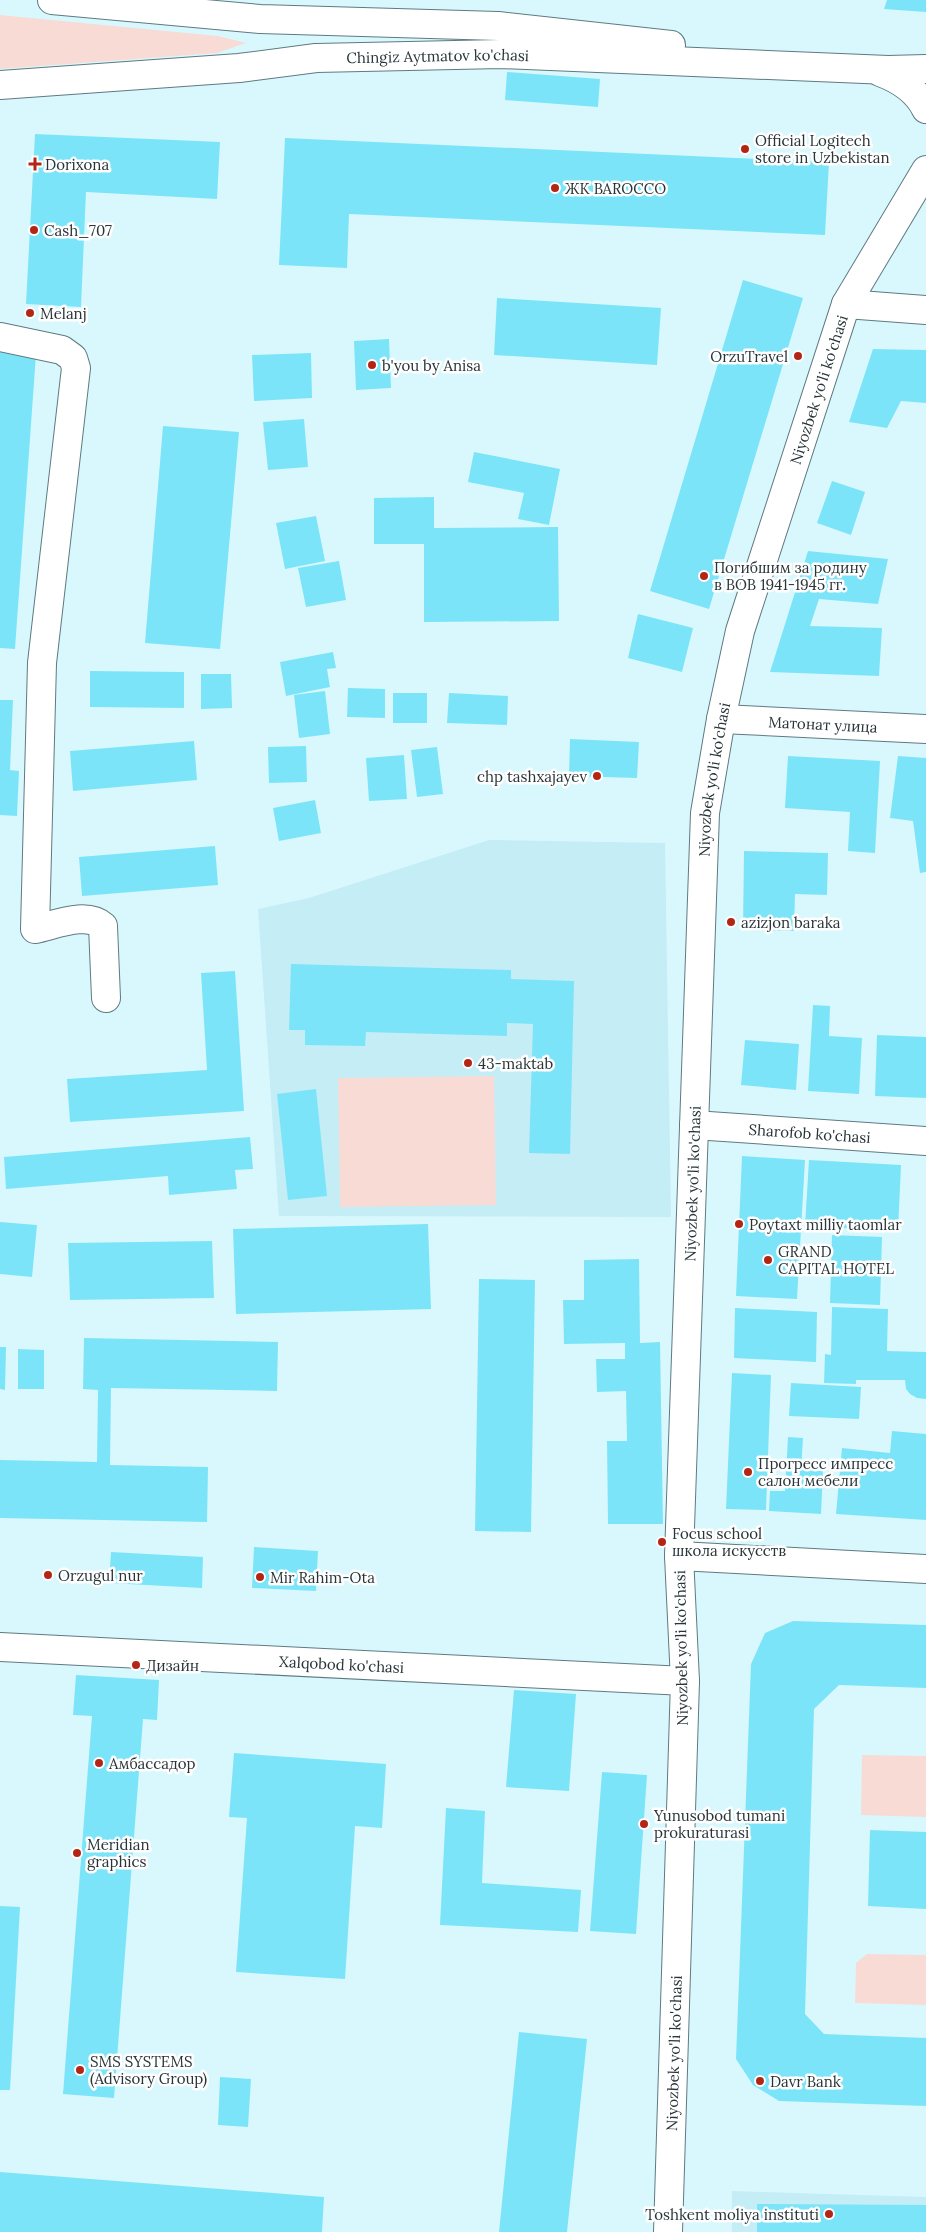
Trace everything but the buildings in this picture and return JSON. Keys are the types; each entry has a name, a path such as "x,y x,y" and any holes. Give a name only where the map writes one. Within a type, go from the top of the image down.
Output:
{"street":[{"name":"Chingiz Aytmatov ko'chasi","path":"52,0 260,19 498,26 604,36 875,70"},
{"path":"260,19 274,29 278,43 272,56 260,65"},
{"name":"Chingiz Aytmatov ko'chasi","path":"0,85 260,65 316,58 501,54 875,70 926,69"},
{"path":"875,70 895,78 909,87 920,98 926,109"},
{"name":"Niyozbek yo'li ko'chasi","path":"668,2232 685,1681 679,1556 705,813 721,719 740,630 846,304 925,170"},
{"path":"846,304 926,310"},
{"path":"0,337 62,350 74,358 76,368 42,663 36,929 87,918 97,920 103,926 106,998"},
{"name":"Матонат улица","path":"721,719 926,729"},
{"name":"Sharofob ko'chasi","path":"694,1125 926,1141"},
{"path":"679,1556 926,1568"},
{"name":"Xalqobod ko'chasi","path":"0,1647 685,1681"}],"shaded area":[{"path":"0,15 218,36 246,43 217,53 0,69"},
{"name":"43-maktab","path":"489,840 665,843 671,1217 279,1216 258,909 309,898"},
{"path":"494,1076 496,1205 340,1207 338,1078"},
{"path":"862,1755 926,1756 926,1817 861,1815"},
{"path":"867,1954 926,1955 926,2005 855,2003 856,1963"},
{"name":"Toshkent moliya instituti","path":"732,2191 926,2197 926,2232 732,2232"}],"place":[{"name":"Official Logitech store in Uzbekistan","path":"745,149"},
{"name":"Dorixona","path":"35,164"},
{"name":"ЖК BAROCCO","path":"555,188"},
{"name":"Cash_707","path":"34,230"},
{"name":"Melanj","path":"30,313"},
{"name":"OrzuTravel","path":"798,356"},
{"name":"b'you by Anisa","path":"372,365"},
{"name":"Погибшим за родину в ВОВ 1941-1945 гг.","path":"704,576"},
{"name":"chp tashxajayev","path":"597,776"},
{"name":"azizjon baraka","path":"731,922"},
{"name":"43-maktab","path":"468,1063"},
{"name":"Poytaxt milliy taomlar","path":"739,1224"},
{"name":"GRAND CAPITAL HOTEL","path":"768,1260"},
{"name":"Прогресс импресс салон мебели","path":"748,1472"},
{"name":"Focus school школа искусств","path":"662,1542"},
{"name":"Orzugul nur","path":"48,1575"},
{"name":"Mir Rahim-Ota","path":"260,1577"},
{"name":"Дизайн","path":"136,1665"},
{"name":"Амбассадор","path":"99,1763"},
{"name":"Yunusobod tumani prokuraturasi","path":"644,1824"},
{"name":"Meridian graphics","path":"77,1853"},
{"name":"SMS SYSTEMS (Advisory Group)","path":"80,2070"},
{"name":"Davr Bank","path":"760,2081"},
{"name":"Toshkent moliya instituti","path":"829,2214"}]}
